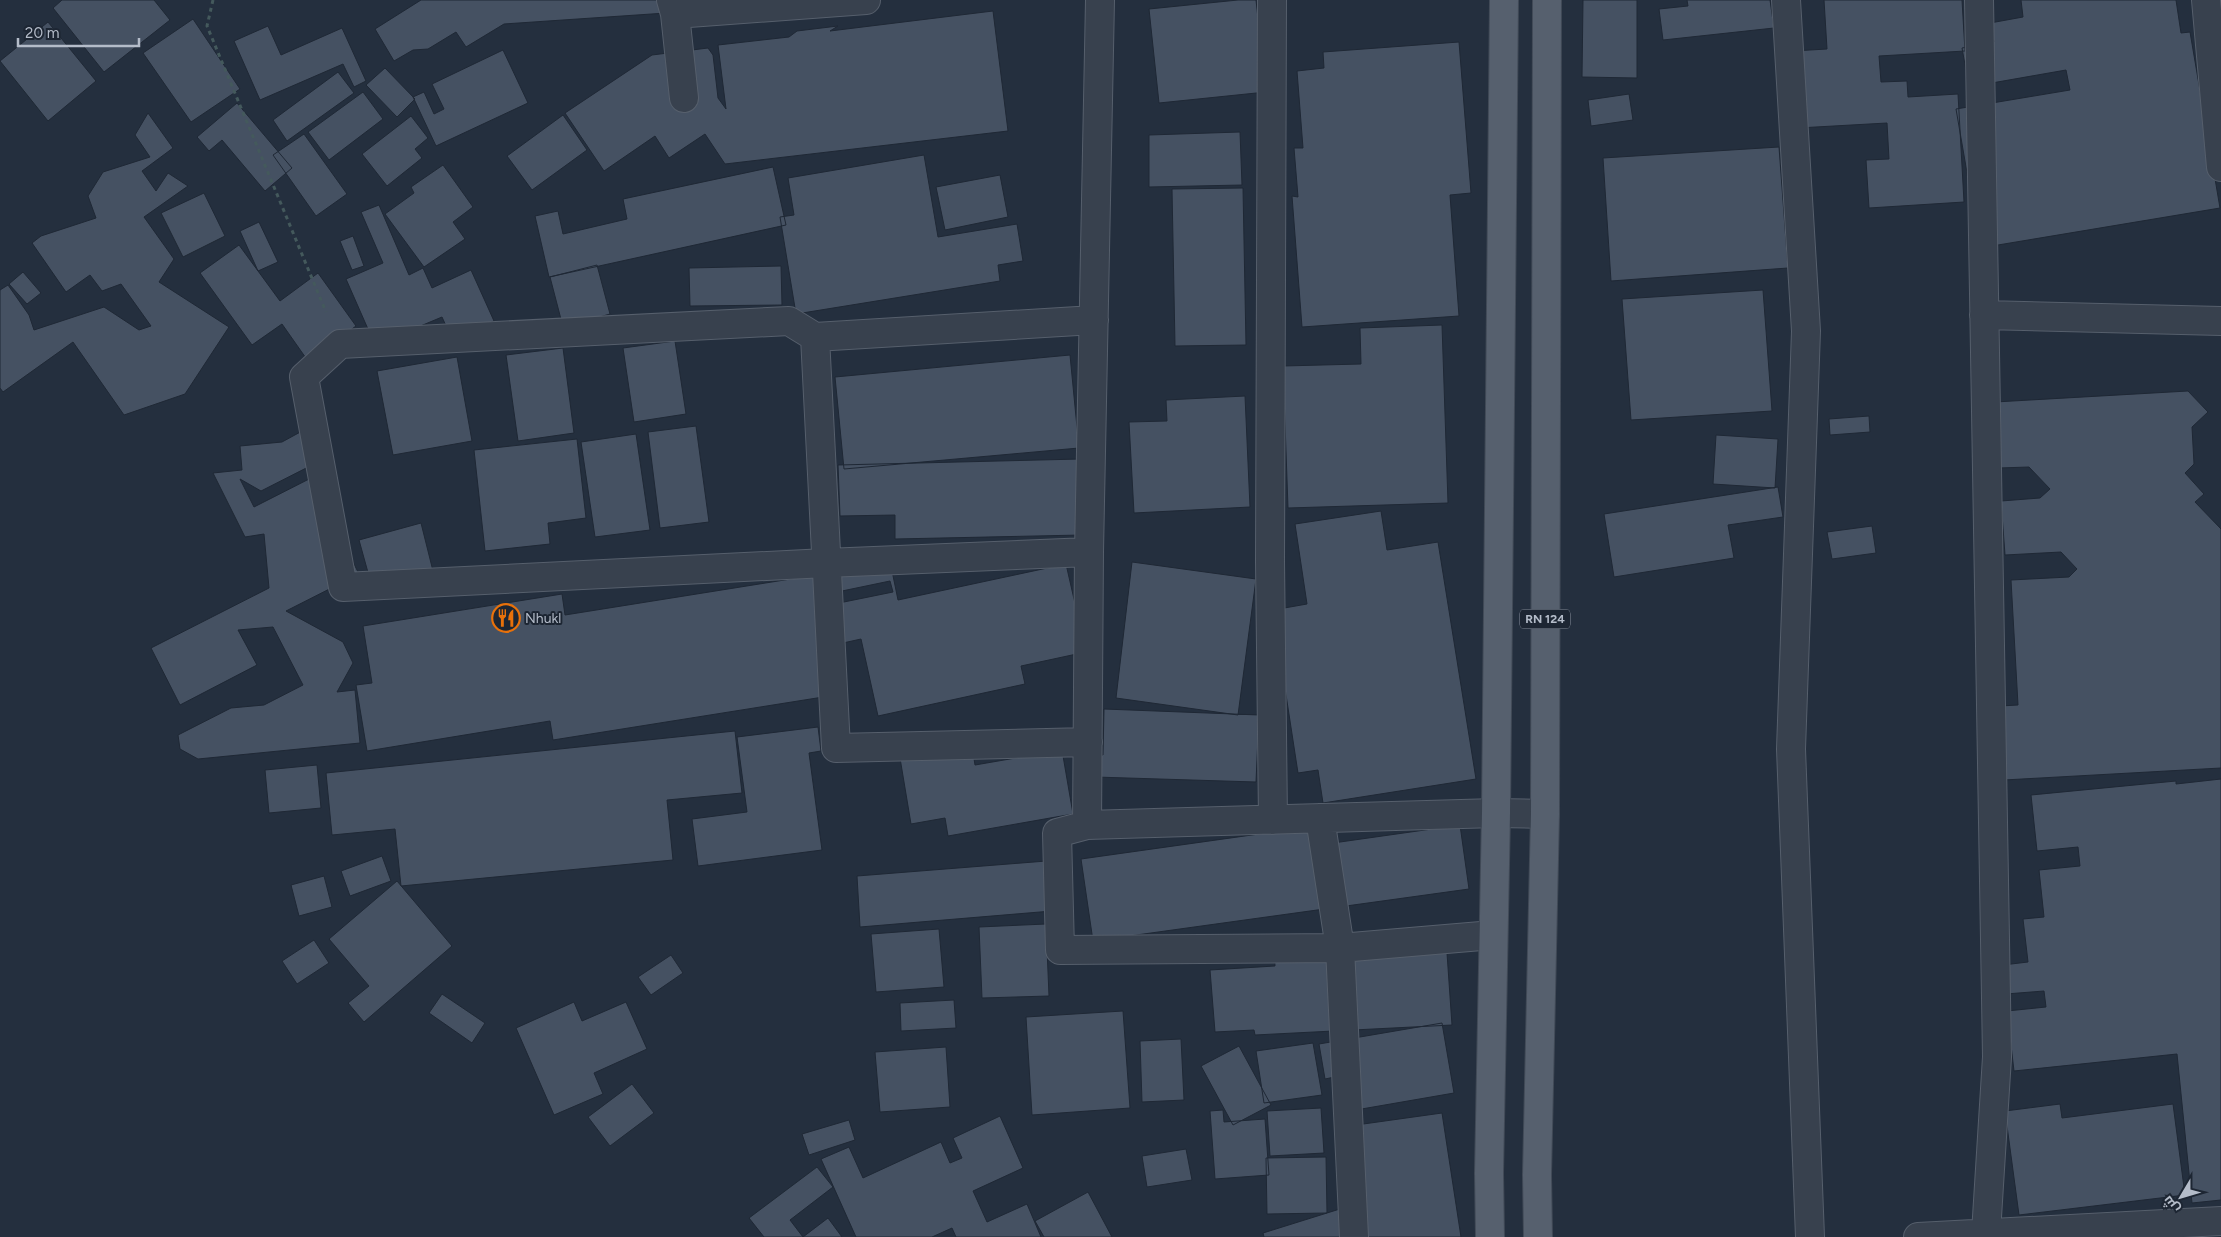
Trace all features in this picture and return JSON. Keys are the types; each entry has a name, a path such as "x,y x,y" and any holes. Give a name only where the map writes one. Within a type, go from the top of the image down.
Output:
{"main road":[{"path":"1490,1237 1489,1173 1496,813 1504,0"},
{"name":"RN 124","path":"1538,1237 1537,1175 1545,814 1547,0"}],"street":[{"path":"684,98 673,7 866,0"},
{"path":"1087,825 1100,0"},
{"path":"1272,0 1270,571 1273,820"},
{"path":"1786,0 1806,330 1792,749 1810,1237"},
{"path":"1979,0 1997,1057 1986,1233"},
{"path":"2206,0 2221,167"},
{"path":"1984,315 2221,322"},
{"path":"1090,552 342,587 304,377 340,344 789,321 815,337 1094,320"},
{"path":"815,337 836,748 1088,742"},
{"path":"1493,935 1340,948 1060,950 1057,833 1087,825 1496,813 1545,814"},
{"path":"1320,818 1340,948 1354,1237"},
{"path":"1918,1237 2221,1221"}],"path":[{"path":"213,0 207,26 340,344"}],"building":[{"path":"62,0 154,0 170,20 104,72 53,8"},
{"path":"421,0 700,0 681,12 504,24 466,47 456,32 428,49 413,50 394,61 375,29"},
{"path":"1238,0 1256,0 1266,92 1159,103 1149,9"},
{"path":"1583,0 1637,0 1637,78 1582,77"},
{"path":"1687,0 1770,0 1774,28 1663,40 1659,9 1688,6"},
{"path":"1824,0 1962,0 1965,51 1879,56 1881,82 1907,81 1908,97 1958,94 1964,202 1869,208 1866,160 1889,159 1887,123 1798,128 1793,51 1827,49"},
{"path":"2021,0 2176,0 2181,33 2190,32 2220,208 1980,248 1956,109 2070,90 2066,70 1969,87 1962,48 1994,42 1990,23 2023,17"},
{"path":"993,11 1008,131 725,164 705,134 669,158 655,136 604,171 565,113 652,55 708,48 713,55 718,98 726,109 718,45 789,37 797,31 838,26 830,31"},
{"path":"193,19 240,89 191,122 143,53"},
{"path":"48,22 96,81 48,121 0,61"},
{"path":"268,26 281,55 342,28 366,81 354,87 343,64 260,100 234,41"},
{"path":"1459,42 1471,193 1450,195 1459,316 1302,327 1292,196 1298,197 1294,148 1303,148 1297,71 1324,68 1323,52"},
{"path":"503,50 528,103 436,146 413,97 424,92 434,114 444,109 432,84"},
{"path":"385,68 415,99 397,117 366,85"},
{"path":"338,72 354,93 287,141 273,120"},
{"path":"363,92 383,119 329,160 308,132"},
{"path":"1629,94 1633,120 1591,126 1588,100"},
{"path":"237,103 292,168 265,191 222,140 209,151 197,137"},
{"path":"148,113 173,148 142,171 156,191 168,173 188,186 144,217 174,259 159,282 229,327 185,394 124,415 73,342 3,392 0,388 0,290 8,285 29,315 34,330 104,307 139,330 151,326 121,284 102,291 90,275 66,292 32,243 41,236 96,218 88,196 103,172 150,157 135,135"},
{"path":"563,115 587,150 532,190 507,156"},
{"path":"411,116 428,138 415,149 422,158 387,186 362,154"},
{"path":"1240,132 1242,185 1149,187 1149,135"},
{"path":"304,134 347,194 316,216 273,155"},
{"path":"1779,147 1788,268 1611,281 1603,158"},
{"path":"924,155 938,237 1017,224 1023,261 998,265 1000,281 796,314 780,217 794,215 788,178"},
{"path":"443,165 473,207 453,222 465,239 424,267 385,214 414,193 411,187"},
{"path":"773,167 786,225 549,277 535,216 558,211 563,234 627,219 623,199"},
{"path":"1000,175 1008,217 945,230 936,187"},
{"path":"1243,188 1246,345 1175,346 1172,189"},
{"path":"204,193 225,236 183,257 161,213"},
{"path":"379,205 409,275 423,268 432,288 471,270 494,321 452,339 442,317 375,345 346,279 383,263 361,212"},
{"path":"259,222 278,262 258,271 240,231"},
{"path":"353,236 364,266 352,270 340,241"},
{"path":"239,245 280,301 318,273 356,326 308,361 282,324 252,345 200,273"},
{"path":"597,265 610,314 563,327 550,277"},
{"path":"781,266 782,305 690,306 689,268"},
{"path":"23,272 41,293 27,304 9,284"},
{"path":"1763,290 1772,411 1631,420 1622,299"},
{"path":"1442,325 1448,503 1288,508 1283,366 1361,364 1360,328"},
{"path":"675,341 686,414 634,422 623,348"},
{"path":"563,348 574,433 518,441 506,355"},
{"path":"1070,355 1079,448 844,469 835,377"},
{"path":"457,357 472,441 393,455 377,371"},
{"path":"2188,391 2208,412 2192,427 2194,464 2185,473 2204,494 2195,502 2221,529 2221,768 1986,781 1982,707 2018,705 2011,580 2069,577 2077,569 2061,552 2005,555 2001,501 2040,498 2050,489 2029,467 1999,468 1995,402"},
{"path":"1245,396 1250,507 1134,513 1129,422 1167,421 1166,400"},
{"path":"1869,416 1870,432 1830,435 1829,419"},
{"path":"696,426 709,522 660,528 648,432"},
{"path":"304,430 320,461 261,491 240,479 254,507 311,478 359,574 286,611 343,642 353,663 337,692 355,690 360,743 198,759 180,749 178,735 231,708 264,705 303,685 273,627 238,630 257,665 180,705 151,648 269,588 264,534 245,537 213,473 242,470 240,446 282,442"},
{"path":"636,434 650,530 595,537 581,442"},
{"path":"1716,435 1778,439 1775,488 1713,484"},
{"path":"577,439 586,518 548,523 550,544 485,551 474,450"},
{"path":"1080,459 1082,535 895,539 895,515 840,516 838,465"},
{"path":"1778,487 1783,517 1728,525 1734,558 1614,577 1604,514"},
{"path":"1381,511 1387,550 1438,542 1476,779 1323,803 1318,770 1298,773 1273,610 1307,604 1295,524"},
{"path":"421,523 433,571 372,587 359,540"},
{"path":"1872,526 1876,553 1832,559 1827,532"},
{"path":"890,561 898,600 1066,564 1086,652 1021,666 1025,684 878,716 861,639 843,643 834,604 893,592 890,581 842,591 838,573"},
{"path":"1132,562 1256,579 1238,715 1116,698"},
{"path":"822,574 842,694 553,740 550,721 367,751 356,685 372,683 363,626 562,594 565,615"},
{"path":"1104,709 1259,715 1256,782 1095,777 1096,755 1103,755"},
{"path":"818,727 821,751 809,753 822,850 698,866 692,819 747,812 737,737"},
{"path":"735,731 742,793 667,800 673,860 401,886 395,829 332,835 326,773"},
{"path":"972,746 975,765 1062,750 1073,814 948,836 945,818 911,824 900,758"},
{"path":"317,765 321,808 269,813 265,770"},
{"path":"2221,779 2221,1200 2192,1203 2177,1054 2014,1071 2007,1011 2046,1007 2044,991 2006,994 2003,965 2028,962 2023,919 2044,917 2039,870 2080,866 2078,847 2037,851 2031,795 2176,781 2176,784"},
{"path":"1330,824 1333,843 1460,825 1469,889 1093,941 1081,859"},
{"path":"382,856 391,881 350,896 341,871"},
{"path":"1059,860 1064,910 860,927 857,876"},
{"path":"324,876 332,907 299,916 291,885"},
{"path":"397,881 452,946 364,1022 348,1003 369,986 329,939"},
{"path":"1046,924 1049,996 982,998 979,927"},
{"path":"939,929 944,987 876,992 871,934"},
{"path":"314,940 329,963 297,984 282,961"},
{"path":"1274,942 1342,960 1447,953 1452,1025 1255,1035 1254,1030 1215,1032 1210,970 1275,966"},
{"path":"671,955 683,973 651,995 638,977"},
{"path":"442,994 485,1023 472,1043 429,1013"},
{"path":"954,1000 956,1028 901,1031 900,1003"},
{"path":"574,1002 582,1021 626,1002 647,1049 594,1073 603,1094 554,1115 516,1028"},
{"path":"1123,1011 1130,1108 1032,1115 1026,1017"},
{"path":"1442,1023 1454,1093 1350,1111 1344,1075 1325,1079 1319,1044"},
{"path":"1181,1039 1184,1100 1142,1102 1140,1041"},
{"path":"1313,1043 1322,1095 1264,1103 1256,1051"},
{"path":"1239,1046 1271,1105 1233,1125 1201,1066"},
{"path":"946,1047 950,1107 880,1112 875,1052"},
{"path":"632,1084 654,1113 610,1146 588,1117"},
{"path":"2060,1104 2062,1118 2173,1104 2185,1195 2019,1215 2005,1111"},
{"path":"1321,1108 1324,1153 1270,1156 1267,1111"},
{"path":"1223,1110 1224,1122 1265,1119 1269,1175 1215,1179 1210,1111"},
{"path":"1442,1113 1461,1237 1366,1237 1349,1126"},
{"path":"1000,1116 1023,1168 973,1191 987,1222 1027,1204 1041,1237 956,1237 952,1228 932,1237 856,1237 821,1159 849,1147 863,1178 941,1142 950,1163 962,1158 953,1138"},
{"path":"849,1120 855,1140 809,1155 802,1134"},
{"path":"1186,1149 1192,1180 1147,1187 1142,1156"},
{"path":"1326,1157 1327,1213 1267,1214 1266,1158"},
{"path":"817,1167 833,1187 790,1220 803,1237 764,1237 749,1218"},
{"path":"1088,1192 1112,1237 1044,1237 1035,1221"},
{"path":"1343,1208 1352,1237 1264,1237 1263,1233"},
{"path":"828,1218 842,1237 803,1237"}],"place":[{"name":"Nhukl","path":"506,618"}]}
